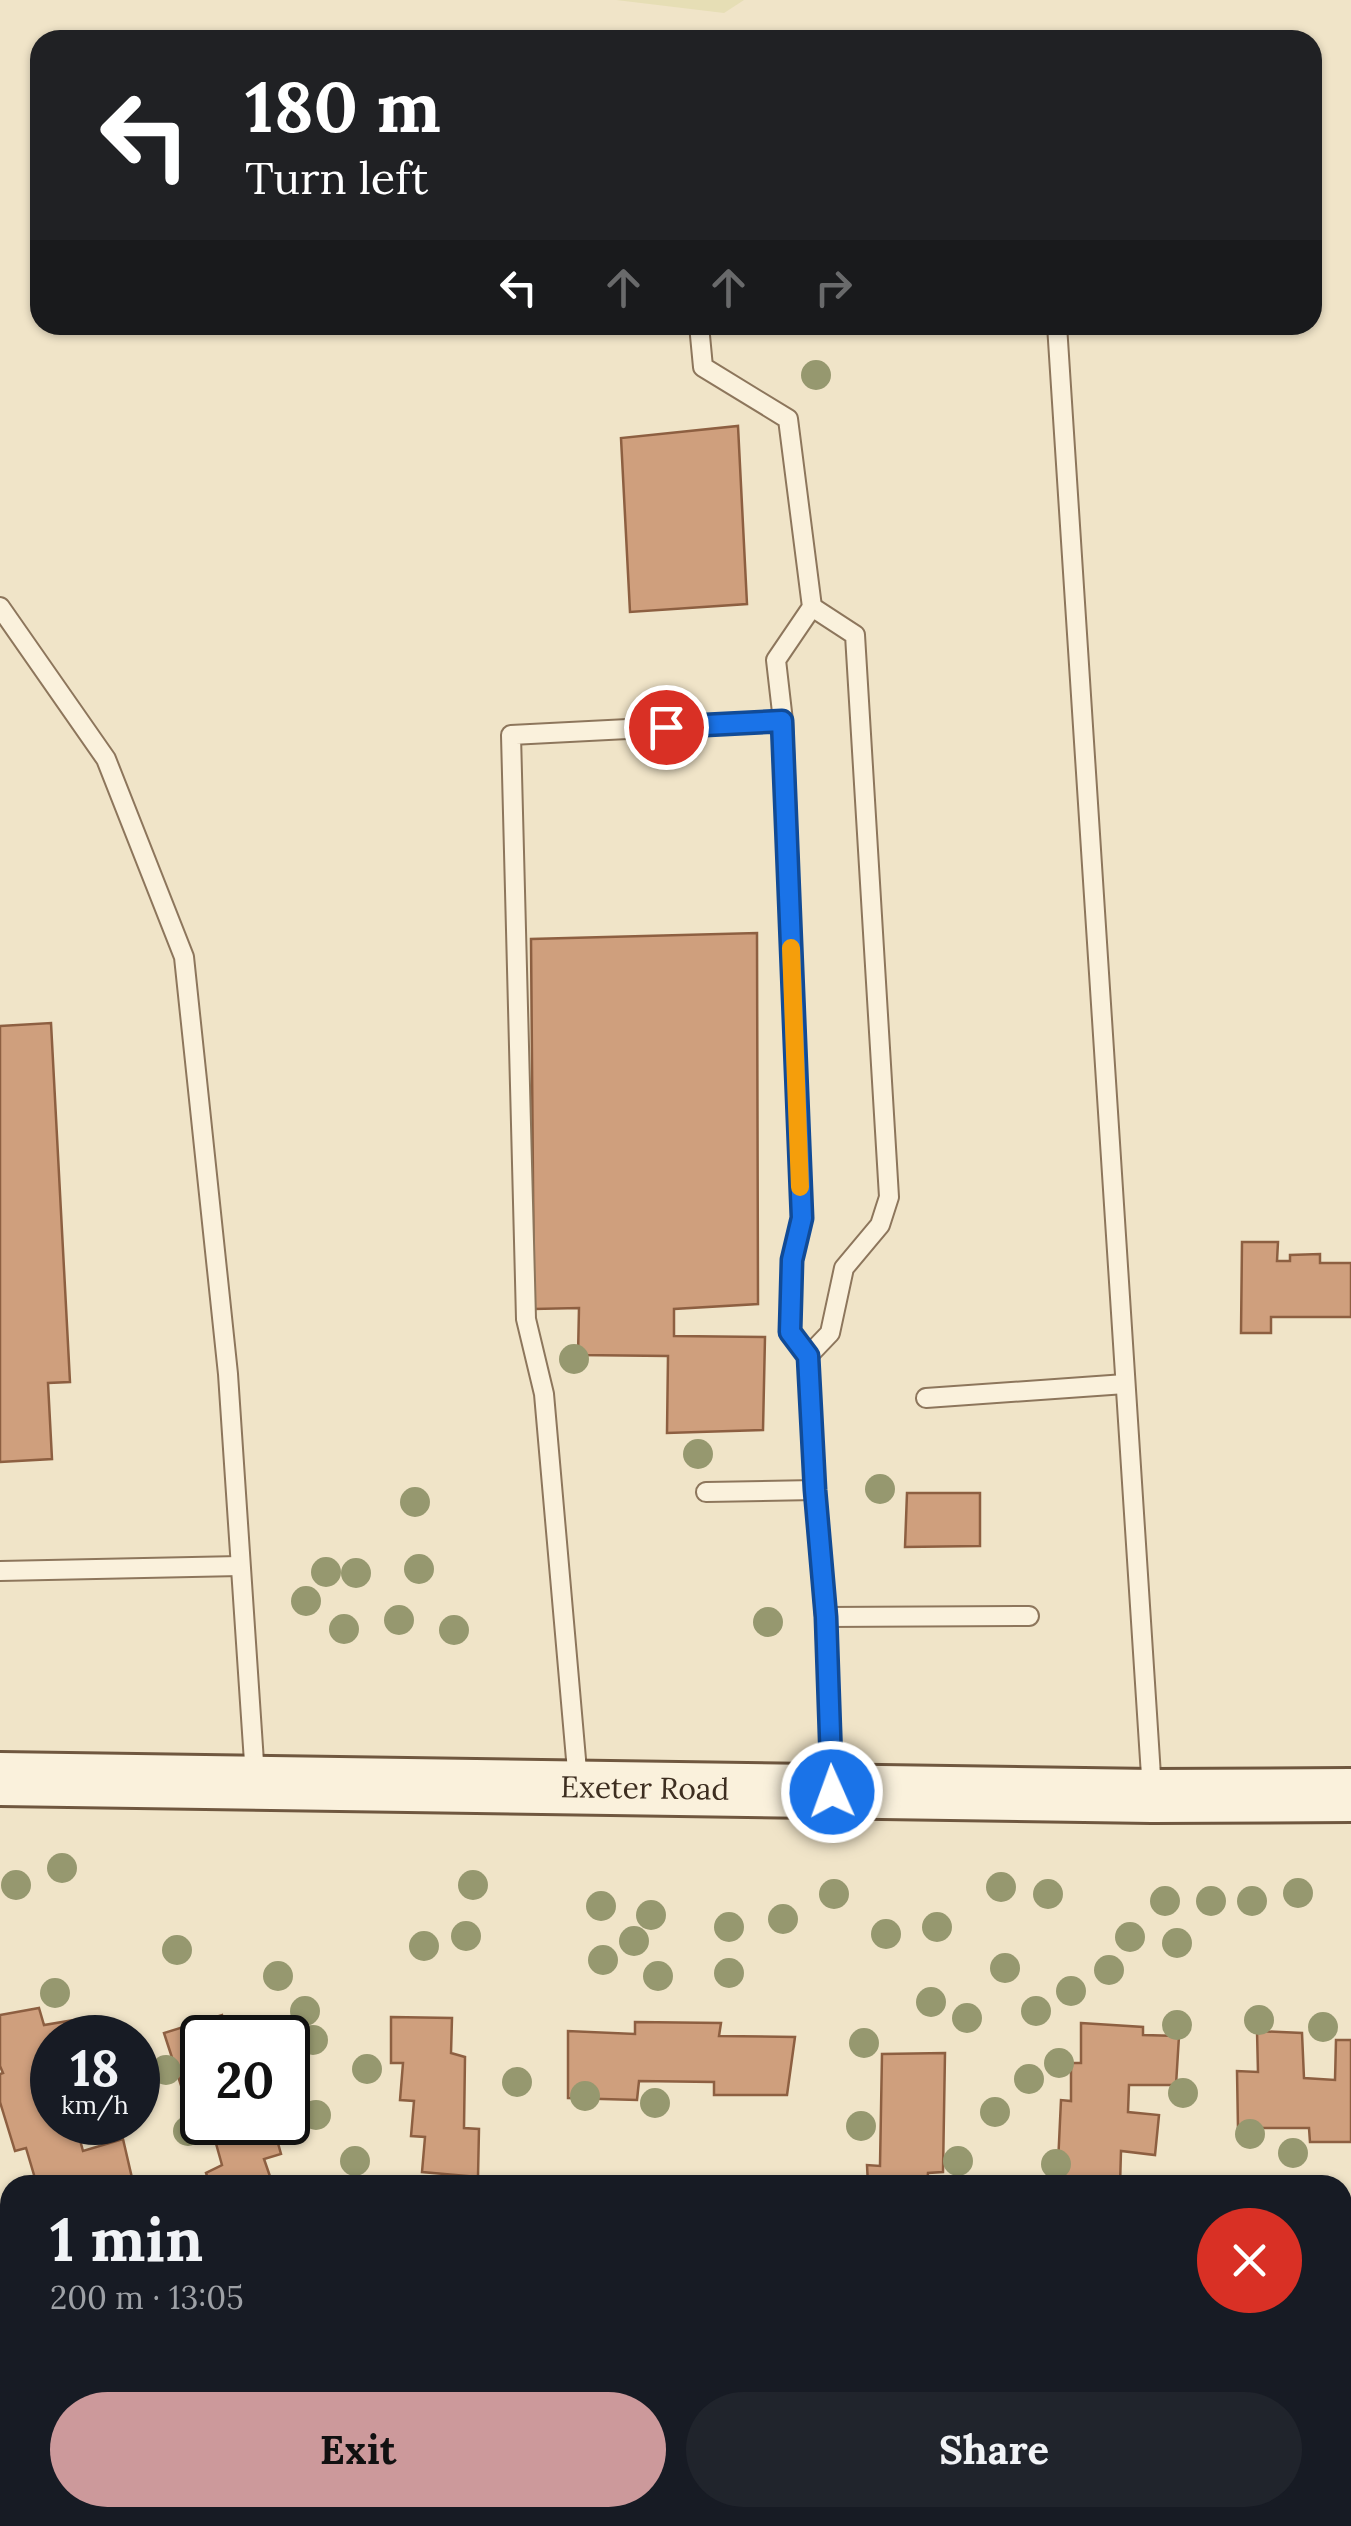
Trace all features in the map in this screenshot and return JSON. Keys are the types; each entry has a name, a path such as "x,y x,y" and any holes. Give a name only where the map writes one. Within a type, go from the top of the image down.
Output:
{"main road":[{"name":"Exeter Road","path":"0,1779 1351,1796"}],"lane":[{"path":"699,335 704,367 788,419 812,607 776,660 782,721 802,1218 792,1260 790,1332 808,1356 826,1617 832,1792"},
{"path":"1057,335 1152,1796"},
{"path":"0,606 106,759 184,958 228,1374 255,1783"},
{"path":"808,1356 830,1333 844,1268 880,1225 889,1197 855,635 812,607"},
{"path":"579,1788 544,1394 526,1319 511,735 782,721"},
{"path":"926,1398 1125,1384"},
{"path":"706,1492 815,1490"},
{"path":"0,1570 240,1566"},
{"path":"826,1617 1028,1616"}],"shaded area":[{"path":"616,0 744,0 724,13"}],"building":[{"path":"738,426 747,604 630,612 621,438"},
{"path":"757,933 758,1304 674,1309 674,1336 765,1337 763,1430 667,1433 668,1356 578,1355 579,1308 534,1309 531,939"},
{"path":"51,1023 70,1382 48,1383 52,1459 0,1462 0,1026"},
{"path":"1242,1242 1278,1242 1277,1261 1290,1261 1290,1255 1320,1254 1320,1263 1351,1263 1351,1317 1271,1317 1271,1333 1241,1333"},
{"path":"907,1493 980,1493 980,1546 905,1547"},
{"path":"39,2008 41,2015 30,2015 30,2145 81,2145 83,2151 103,2145 124,2145 131,2175 34,2175 26,2148 15,2151 0,2102 0,2015"},
{"path":"391,2017 452,2018 451,2053 465,2057 464,2128 479,2129 478,2175 422,2172 425,2137 411,2136 414,2101 400,2100 403,2063 391,2063"},
{"path":"635,2022 721,2023 719,2036 795,2037 787,2095 714,2095 714,2082 639,2081 637,2100 568,2098 568,2031 635,2034"},
{"path":"1081,2023 1143,2027 1143,2035 1179,2036 1176,2085 1129,2085 1128,2112 1159,2115 1155,2155 1121,2151 1120,2175 1057,2175 1061,2100 1071,2101 1071,2063 1081,2063"},
{"path":"180,2028 180,2082 164,2033"},
{"path":"1257,2031 1302,2033 1304,2078 1335,2080 1336,2040 1351,2040 1351,2142 1310,2142 1309,2128 1238,2128 1237,2071 1258,2072"},
{"path":"945,2053 943,2172 868,2175 867,2165 880,2166 882,2054"},
{"path":"216,2145 278,2145 281,2154 264,2159 270,2175 206,2173 222,2165"}],"slow traffic":[{"path":"791,948 800,1187"}],"route":[{"path":"666,727 782,721 802,1218 792,1260 790,1332 808,1356 826,1617 832,1792"}]}
